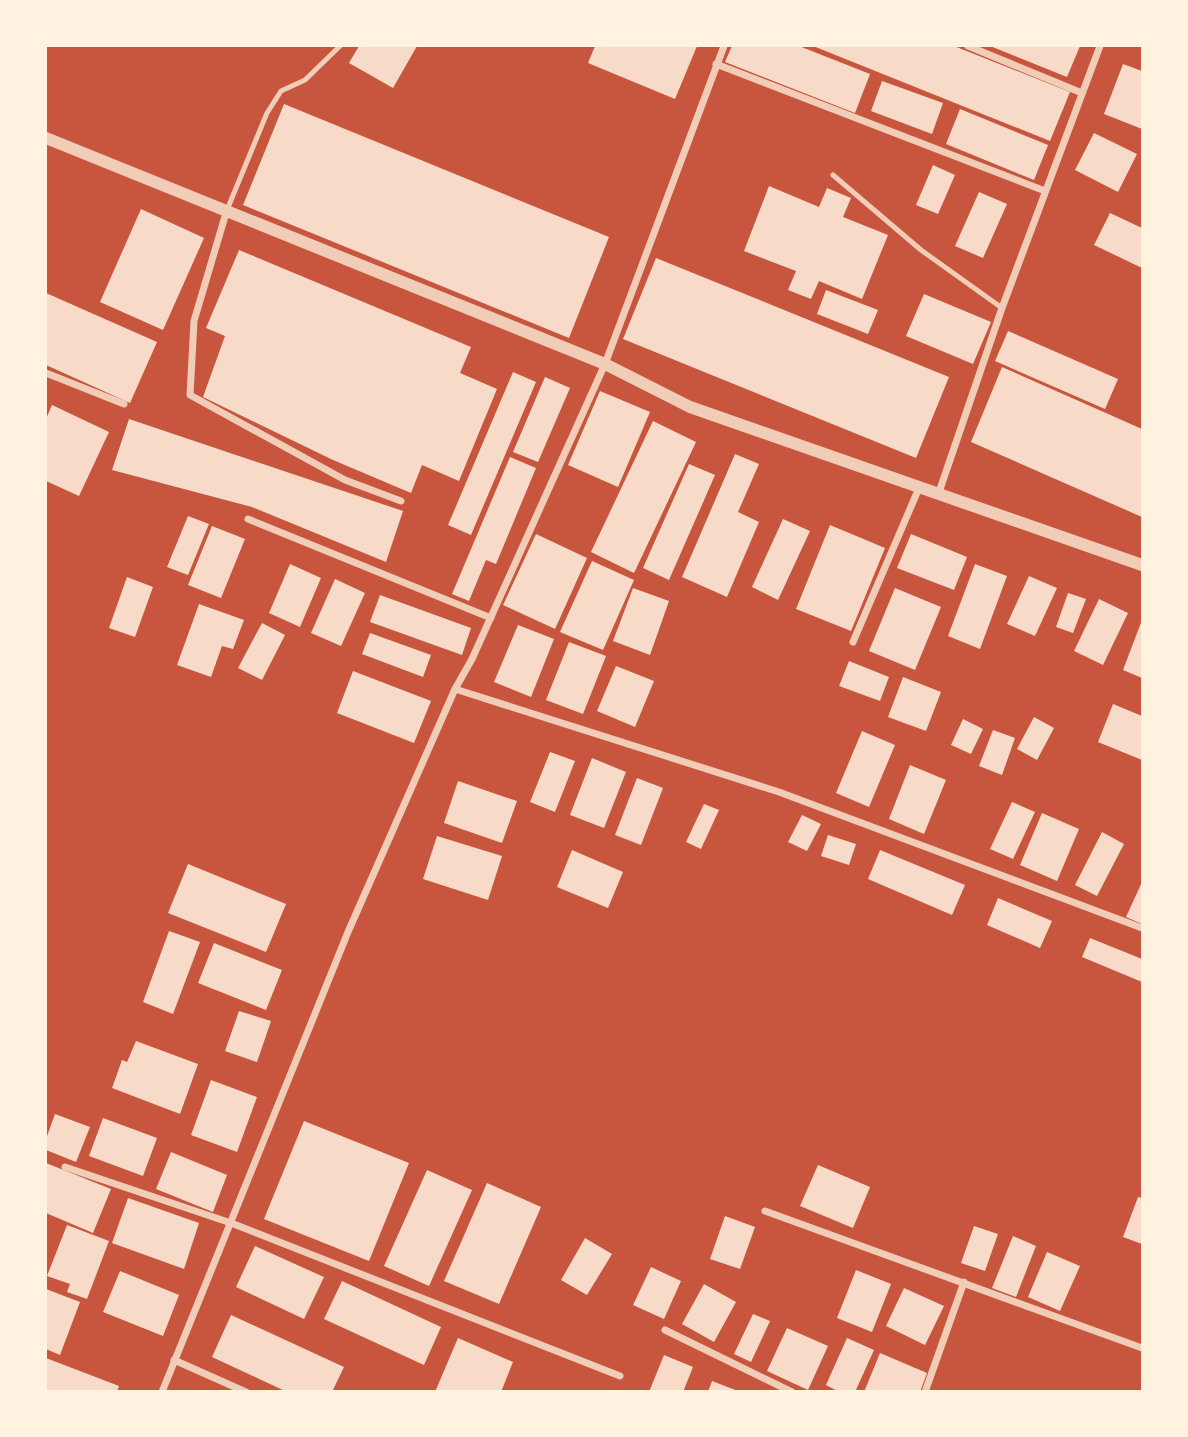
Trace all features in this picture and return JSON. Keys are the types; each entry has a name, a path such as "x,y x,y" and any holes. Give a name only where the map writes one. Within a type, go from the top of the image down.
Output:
{"street":[{"path":"162,1391 348,932 454,689 491,618 605,365 724,46"},
{"path":"968,46 1082,93"},
{"path":"938,496 1002,308 1100,46"},
{"path":"716,64 1045,191"},
{"path":"46,138 605,365 690,407 828,453 938,496 1143,565"},
{"path":"226,213 194,321 190,395 345,481 401,501"},
{"path":"46,373 124,404"},
{"path":"853,642 919,488"},
{"path":"248,519 491,618"},
{"path":"454,689 779,792 1143,928"},
{"path":"65,1167 231,1223 620,1376"},
{"path":"765,1211 1143,1348"},
{"path":"925,1391 964,1282"},
{"path":"665,1330 792,1391"},
{"path":"174,1360 246,1391"}],"lane":[{"path":"226,213 267,113 281,91 305,80 340,46"},
{"path":"834,175 921,250 1002,308"}],"building":[{"path":"359,46 417,46 393,88 349,63"},
{"path":"595,46 697,46 675,99 588,63"},
{"path":"732,46 799,46 870,74 855,113 725,62"},
{"path":"813,46 954,46 1070,92 1050,141"},
{"path":"990,46 1080,46 1067,77"},
{"path":"1123,64 1142,71 1142,129 1104,114"},
{"path":"882,81 943,103 932,134 871,111"},
{"path":"284,104 609,237 569,338 243,205"},
{"path":"960,109 1048,145 1034,180 946,144"},
{"path":"1094,133 1137,154 1118,192 1075,170"},
{"path":"933,165 955,175 938,214 916,205"},
{"path":"769,186 819,207 827,188 851,198 843,217 888,235 862,299 819,281 811,299 788,290 796,271 744,251"},
{"path":"979,192 1007,204 983,258 955,246"},
{"path":"141,209 204,238 163,330 100,302"},
{"path":"1110,213 1142,228 1142,268 1094,245"},
{"path":"239,250 471,347 460,373 497,389 459,481 422,465 411,493 333,460 203,397 225,336 206,328"},
{"path":"656,258 949,377 916,458 623,339"},
{"path":"826,290 878,310 868,334 817,314"},
{"path":"46,293 157,342 130,403 46,365"},
{"path":"924,294 991,322 973,364 906,336"},
{"path":"1008,331 1118,379 1105,409 995,361"},
{"path":"1002,367 1142,429 1142,517 971,442"},
{"path":"513,372 536,382 471,535 448,525"},
{"path":"545,377 570,388 538,462 513,452"},
{"path":"600,391 650,412 618,487 568,465"},
{"path":"52,405 109,432 79,496 46,481 46,419"},
{"path":"129,419 403,511 386,562 252,507 112,470"},
{"path":"653,421 696,442 634,573 591,552"},
{"path":"735,454 759,464 738,512 759,522 727,597 682,577"},
{"path":"510,457 536,468 496,564 486,560 469,601 452,594"},
{"path":"689,464 715,475 669,580 643,568"},
{"path":"188,516 209,524 188,575 167,567"},
{"path":"783,519 810,531 778,600 752,587"},
{"path":"830,525 885,548 851,631 796,609"},
{"path":"212,526 245,539 221,598 188,585"},
{"path":"536,534 587,558 555,629 503,605"},
{"path":"911,534 967,557 954,590 897,568"},
{"path":"592,561 634,580 603,650 560,632"},
{"path":"290,564 321,578 300,627 269,613"},
{"path":"975,564 1007,576 980,649 948,636"},
{"path":"1029,576 1057,588 1035,636 1007,624"},
{"path":"127,577 153,587 135,637 109,628"},
{"path":"335,579 365,593 341,646 311,633"},
{"path":"633,588 669,601 650,655 613,641"},
{"path":"895,588 941,607 915,670 869,651"},
{"path":"1068,593 1086,599 1073,633 1056,627"},
{"path":"380,595 471,628 462,655 370,622"},
{"path":"1099,599 1128,613 1103,665 1074,651"},
{"path":"199,604 244,620 233,649 222,646 211,677 177,665"},
{"path":"1142,620 1142,678 1123,670"},
{"path":"262,623 285,635 262,680 238,668"},
{"path":"518,625 554,639 531,697 494,682"},
{"path":"370,633 431,655 423,677 362,654"},
{"path":"569,642 606,656 583,714 546,700"},
{"path":"849,661 889,677 880,701 839,686"},
{"path":"616,666 654,681 635,727 597,711"},
{"path":"353,671 431,701 414,743 337,713"},
{"path":"903,677 941,692 926,731 888,717"},
{"path":"1113,704 1142,716 1142,760 1098,742"},
{"path":"1034,717 1054,728 1037,760 1017,749"},
{"path":"963,719 983,729 971,754 951,745"},
{"path":"993,730 1015,738 1002,775 979,766"},
{"path":"862,731 895,745 869,807 836,793"},
{"path":"550,752 575,761 555,812 530,802"},
{"path":"592,758 626,772 604,828 570,815"},
{"path":"910,765 946,780 924,834 889,819"},
{"path":"637,778 663,788 641,845 615,835"},
{"path":"458,781 517,801 502,843 444,823"},
{"path":"1012,802 1035,812 1013,859 990,849"},
{"path":"704,804 719,810 701,849 686,842"},
{"path":"1042,813 1079,829 1057,881 1020,865"},
{"path":"802,815 821,824 807,851 788,842"},
{"path":"1102,832 1124,844 1097,896 1075,885"},
{"path":"828,835 856,844 849,865 821,856"},
{"path":"437,836 502,856 488,900 423,879"},
{"path":"572,850 623,872 608,908 557,887"},
{"path":"880,850 965,885 952,915 868,879"},
{"path":"188,864 286,904 266,952 168,913"},
{"path":"1142,882 1142,924 1126,917"},
{"path":"998,898 1052,921 1040,948 987,925"},
{"path":"169,931 200,942 173,1014 143,1002"},
{"path":"1090,938 1142,959 1142,982 1082,957"},
{"path":"214,943 282,970 266,1010 198,983"},
{"path":"239,1011 271,1021 257,1062 225,1051"},
{"path":"136,1041 198,1064 180,1114 112,1088 122,1060 127,1062"},
{"path":"211,1080 257,1097 237,1152 191,1135"},
{"path":"55,1114 90,1127 76,1162 46,1150 46,1139"},
{"path":"103,1118 157,1138 143,1176 89,1156"},
{"path":"304,1121 409,1163 369,1261 264,1219"},
{"path":"171,1152 227,1175 213,1212 156,1189"},
{"path":"46,1163 111,1189 93,1233 46,1213"},
{"path":"818,1165 870,1187 853,1228 800,1206"},
{"path":"427,1170 472,1190 429,1286 384,1266"},
{"path":"487,1183 541,1207 499,1304 444,1281"},
{"path":"1138,1197 1142,1198 1142,1244 1123,1237"},
{"path":"128,1198 199,1223 184,1269 112,1243"},
{"path":"725,1216 755,1227 740,1269 710,1259"},
{"path":"67,1225 109,1241 87,1299 67,1292 70,1284 47,1276"},
{"path":"974,1226 998,1234 985,1271 961,1263"},
{"path":"1013,1236 1036,1246 1016,1297 992,1288"},
{"path":"585,1238 612,1254 587,1295 561,1280"},
{"path":"255,1246 324,1277 304,1319 236,1287"},
{"path":"1047,1252 1080,1266 1060,1311 1028,1297"},
{"path":"651,1267 681,1281 664,1319 633,1305"},
{"path":"856,1270 891,1284 872,1332 837,1318"},
{"path":"120,1271 179,1295 163,1336 103,1312"},
{"path":"342,1281 441,1327 424,1365 324,1319"},
{"path":"704,1284 736,1302 714,1342 682,1324"},
{"path":"904,1288 944,1306 925,1345 886,1326"},
{"path":"46,1289 80,1302 60,1355 46,1349"},
{"path":"753,1314 770,1321 751,1362 734,1354"},
{"path":"231,1315 344,1367 332,1392 287,1392 212,1357"},
{"path":"787,1328 828,1346 808,1390 767,1371"},
{"path":"458,1338 513,1362 501,1392 435,1392"},
{"path":"847,1338 874,1350 855,1392 839,1392 826,1385"},
{"path":"880,1353 927,1373 920,1392 864,1392"},
{"path":"664,1355 693,1367 683,1392 649,1392"},
{"path":"46,1358 119,1386 117,1392 46,1392"},
{"path":"712,1381 738,1391 738,1392 708,1392"}]}
